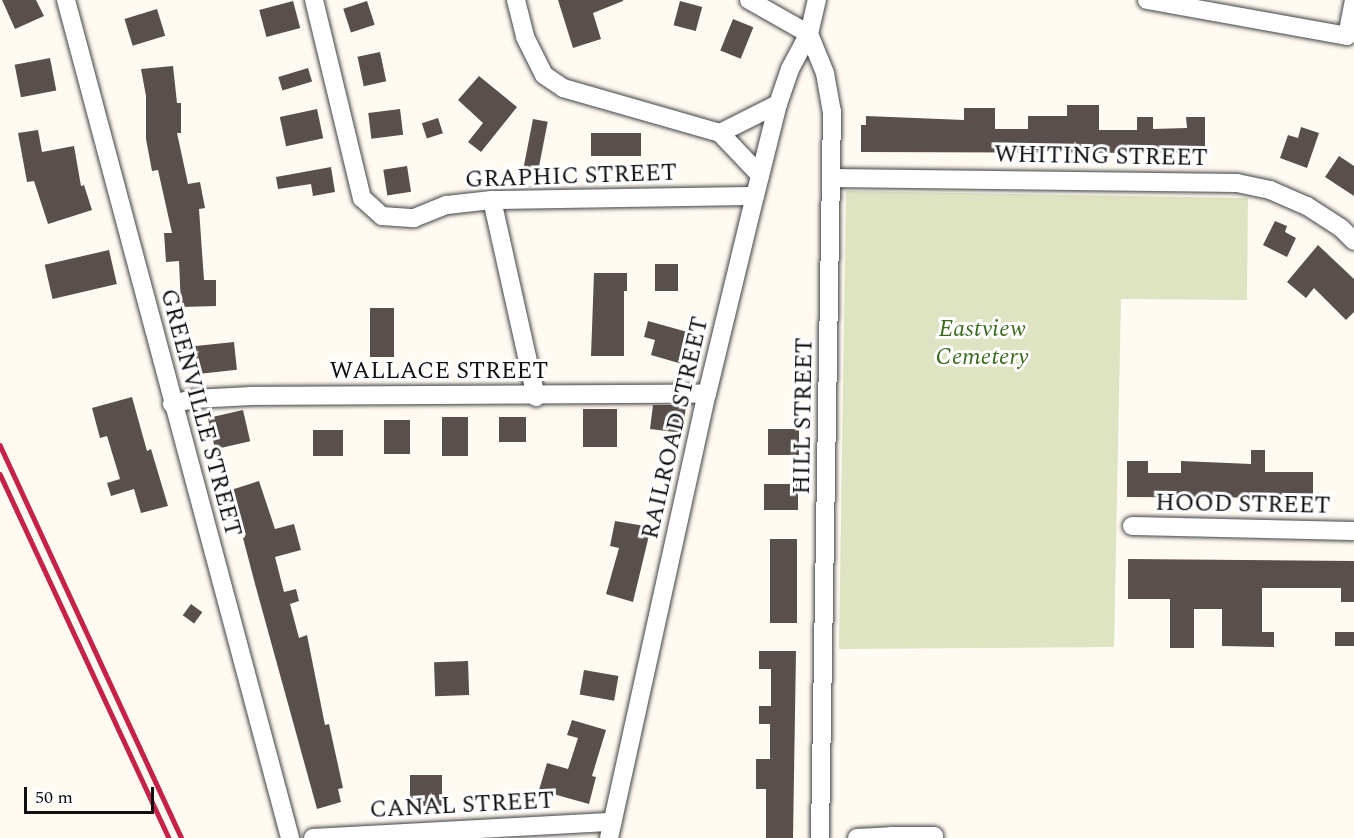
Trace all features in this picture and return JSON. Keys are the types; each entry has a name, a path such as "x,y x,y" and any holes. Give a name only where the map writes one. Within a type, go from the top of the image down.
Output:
{"street":[{"name":"GREENVILLE STREET","path":"66,0 172,404 290,838"},
{"name":"GRAPHIC STREET","path":"314,0 362,198 382,216 414,218 447,205 492,200 755,196"},
{"path":"516,0 525,37 544,75 563,88 720,133 760,176"},
{"path":"749,0 809,34 817,0"},
{"path":"1147,0 1347,36 1354,0"},
{"name":"RAILROAD STREET","path":"611,830 707,394 755,196 778,104 790,69 809,34"},
{"name":"HILL STREET","path":"809,34 825,73 832,111 820,838"},
{"path":"720,133 778,104"},
{"name":"WHITING STREET","path":"832,178 1237,183 1270,190 1307,206 1341,228 1354,241"},
{"path":"492,200 536,397"},
{"name":"WALLACE STREET","path":"172,404 194,399 250,396 536,397 707,394"},
{"name":"HOOD STREET","path":"1132,526 1354,531"},
{"name":"CANAL STREET","path":"313,838 611,830"},
{"path":"857,838 934,838"}],"green space":[{"name":"Eastview Cemetery","path":"846,191 1248,198 1247,300 1121,299 1114,647 839,649"}],"building":[{"path":"2,0 36,0 44,16 15,29"},
{"path":"558,0 623,1 593,13 601,39 573,48"},
{"path":"293,1 300,28 266,37 259,10"},
{"path":"367,1 375,25 351,33 343,9"},
{"path":"680,1 702,7 696,31 674,25"},
{"path":"157,9 165,36 133,46 124,19"},
{"path":"733,19 753,27 741,59 720,51"},
{"path":"380,52 386,81 364,86 358,57"},
{"path":"50,58 56,90 21,97 15,65"},
{"path":"173,66 177,103 181,103 181,133 177,133 188,184 200,182 205,208 199,209 204,280 216,280 216,306 181,307 179,261 166,262 164,233 172,233 158,170 152,171 146,139 146,96 141,69"},
{"path":"308,68 312,81 282,90 278,77"},
{"path":"479,76 517,107 481,152 468,142 483,123 458,100"},
{"path":"1067,105 1099,105 1099,130 1137,130 1137,117 1153,117 1153,129 1187,128 1186,117 1205,117 1205,153 861,152 861,125 866,125 866,116 964,120 964,108 995,108 995,129 1028,129 1028,116 1067,116"},
{"path":"317,109 323,138 286,146 280,117"},
{"path":"400,109 403,135 371,139 368,113"},
{"path":"438,118 443,133 427,138 422,123"},
{"path":"533,119 548,122 537,175 523,172"},
{"path":"1301,127 1319,133 1307,168 1280,158 1288,135 1298,138"},
{"path":"38,130 42,152 74,146 81,186 84,185 92,210 48,224 34,181 27,182 18,133"},
{"path":"591,133 641,133 641,156 591,156"},
{"path":"1339,156 1354,166 1354,196 1325,177"},
{"path":"407,166 411,192 387,195 383,170"},
{"path":"331,167 335,192 313,196 311,184 278,189 276,177"},
{"path":"1275,221 1287,226 1285,232 1296,238 1287,257 1263,245"},
{"path":"1318,245 1354,279 1354,312 1346,320 1314,288 1306,298 1287,282"},
{"path":"109,250 117,284 53,299 45,265"},
{"path":"655,264 678,264 678,291 655,291"},
{"path":"594,273 627,273 627,291 624,291 624,356 591,356"},
{"path":"370,308 394,308 394,357 370,357"},
{"path":"648,321 691,333 682,364 651,355 655,340 644,337"},
{"path":"234,342 237,370 196,374 193,346"},
{"path":"132,397 147,451 151,449 168,506 141,513 134,489 111,496 107,483 120,479 107,436 100,438 92,408"},
{"path":"653,405 686,405 683,433 650,429"},
{"path":"583,409 617,409 617,447 583,447"},
{"path":"243,410 250,441 215,449 208,418"},
{"path":"442,417 468,417 468,456 442,456"},
{"path":"499,417 526,417 526,442 499,442"},
{"path":"384,420 410,420 410,454 384,454"},
{"path":"768,429 799,429 799,455 768,455"},
{"path":"313,430 343,430 343,456 313,456"},
{"path":"1251,450 1265,450 1265,472 1313,472 1313,498 1127,497 1127,461 1148,461 1148,473 1181,473 1181,461 1251,464"},
{"path":"259,481 275,529 294,524 301,550 275,557 284,592 296,589 299,601 290,604 299,638 307,635 325,725 329,724 343,788 338,789 341,802 317,809 231,490"},
{"path":"764,484 798,484 798,510 764,510"},
{"path":"615,521 651,527 633,602 606,594 619,548 610,546"},
{"path":"770,539 797,539 797,623 770,623"},
{"path":"1128,559 1354,561 1354,602 1341,602 1341,588 1262,588 1262,632 1274,632 1274,647 1222,646 1222,609 1194,609 1194,648 1170,648 1170,599 1128,599"},
{"path":"191,604 202,612 194,624 183,615"},
{"path":"1335,632 1354,632 1354,646 1335,646"},
{"path":"759,651 796,651 793,838 766,838 766,789 756,789 756,759 770,759 770,724 759,724 759,706 771,706 771,669 759,669"},
{"path":"468,661 469,695 435,696 434,662"},
{"path":"584,670 618,676 614,701 580,695"},
{"path":"572,720 606,730 592,776 596,777 589,804 539,790 547,763 568,769 578,738 567,735"},
{"path":"410,775 442,775 442,806 410,806"}],"railway":[{"path":"0,445 182,838"},
{"path":"0,474 169,838"}]}
